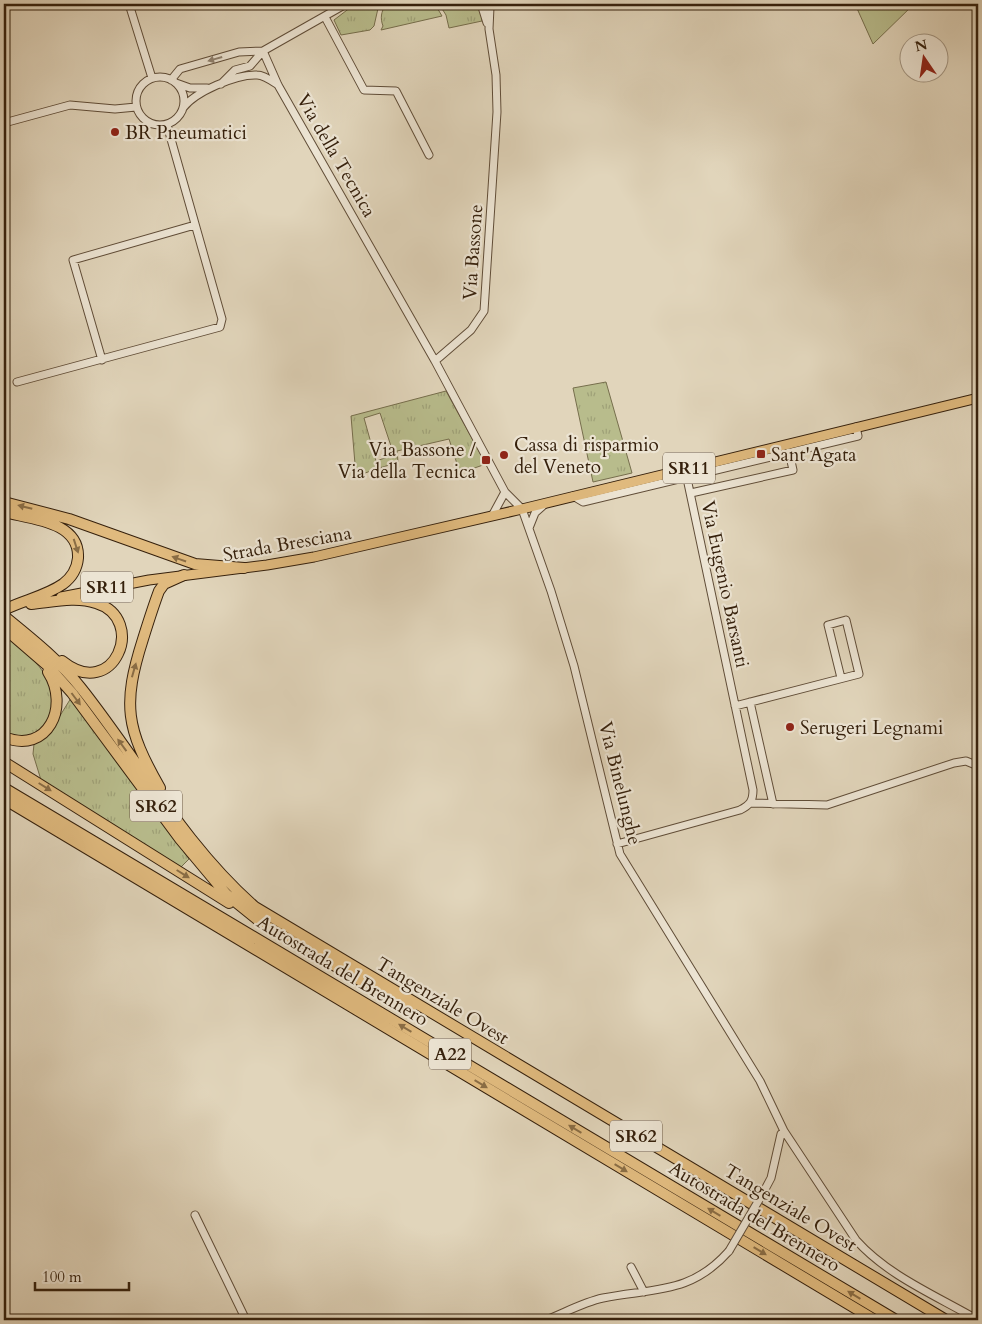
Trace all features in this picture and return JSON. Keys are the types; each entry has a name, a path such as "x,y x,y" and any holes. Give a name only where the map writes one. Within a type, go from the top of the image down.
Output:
{"highway":[{"path":"4,502 69,519 195,564 244,568"},
{"path":"4,512 57,526 71,535 77,547 78,562 72,574 58,587 33,601 5,612"},
{"path":"172,814 138,746 130,717 130,687 159,591 164,584 184,575"},
{"path":"22,631 80,672 101,671 113,662 121,649 122,635 120,624 113,613 102,605 78,600 33,601"},
{"name":"Tangenziale Ovest","path":"5,612 81,688 172,814 216,870 255,907 946,1320"},
{"path":"4,629 48,673 53,682 57,701 53,721 40,736 22,741 4,737"},
{"name":"Tangenziale Ovest","path":"4,629 48,666 72,692 198,862 226,894 263,924 329,961 933,1320"},
{"path":"4,762 263,924"},
{"name":"Autostrada del Brennero","path":"4,788 896,1320"},
{"name":"Autostrada del Brennero","path":"4,799 875,1320"}],"main road":[{"name":"Strada Bresciana","path":"33,601 121,584 314,557 573,496 595,495 686,473 856,427 978,398"}],"street":[{"path":"129,4 152,78"},
{"path":"221,84 235,70 250,66 263,51 346,4"},
{"name":"Via Bassone","path":"436,361 471,330 484,311 497,112 496,75 486,5"},
{"path":"326,17 364,90 396,91 429,155"},
{"path":"174,82 180,69 239,52 263,51"},
{"name":"Via della Tecnica","path":"263,51 278,85 436,361"},
{"path":"210,88 190,88 165,78 152,78 138,90 136,107 138,113 148,122 160,126 174,121 196,95 221,84 259,75 278,85"},
{"path":"174,82 184,100 183,109"},
{"path":"4,123 70,105 115,109 136,107"},
{"path":"17,382 220,327 222,319 167,124"},
{"path":"102,360 73,260 194,225"},
{"path":"436,361 505,492 522,509"},
{"name":"Strada Bresciana","path":"686,473 858,436 856,427"},
{"path":"691,493 793,470 789,452"},
{"name":"Via Eugenio Barsanti","path":"686,473 753,790 750,803"},
{"path":"492,516 505,492"},
{"path":"529,528 536,514 547,502"},
{"name":"Via Binelunghe","path":"522,509 574,666 620,854 760,1081 784,1131 856,1240 869,1255 885,1266 978,1320"},
{"path":"735,706 859,674 846,620 828,625 841,678"},
{"path":"750,702 773,804"},
{"path":"617,844 740,810 750,803 826,805 954,763 966,761 978,766"},
{"path":"546,1320 601,1298 644,1292 696,1280 716,1265 729,1251 771,1178 781,1134 784,1131"},
{"path":"195,1215 246,1320"},
{"path":"631,1267 644,1292"}],"green space":[{"path":"355,4 379,4 374,26 370,30 341,35 334,20"},
{"path":"386,4 430,4 436,6 442,16 381,30 383,26 382,15"},
{"path":"439,4 475,4 481,11 482,21 449,28 446,15"},
{"path":"855,4 914,4 873,44"},
{"path":"606,382 632,473 593,482 573,388"},
{"path":"446,391 486,464 460,473 449,439 397,451 398,462 356,476 351,416","holes":["380,413 394,455 376,461 364,418"]},
{"path":"4,634 39,666 50,687 52,696 51,714 42,729 36,734 27,737 4,734"},
{"path":"71,698 189,859 181,867 41,780 33,754 34,744 48,735"}],"place":[{"name":"BR Pneumatici","path":"115,132"},
{"name":"Sant'Agata","path":"761,454"},
{"name":"Cassa di risparmio del Veneto","path":"504,455"},
{"name":"Via Bassone / Via della Tecnica","path":"486,460"},
{"name":"Serugeri Legnami","path":"790,727"}]}
